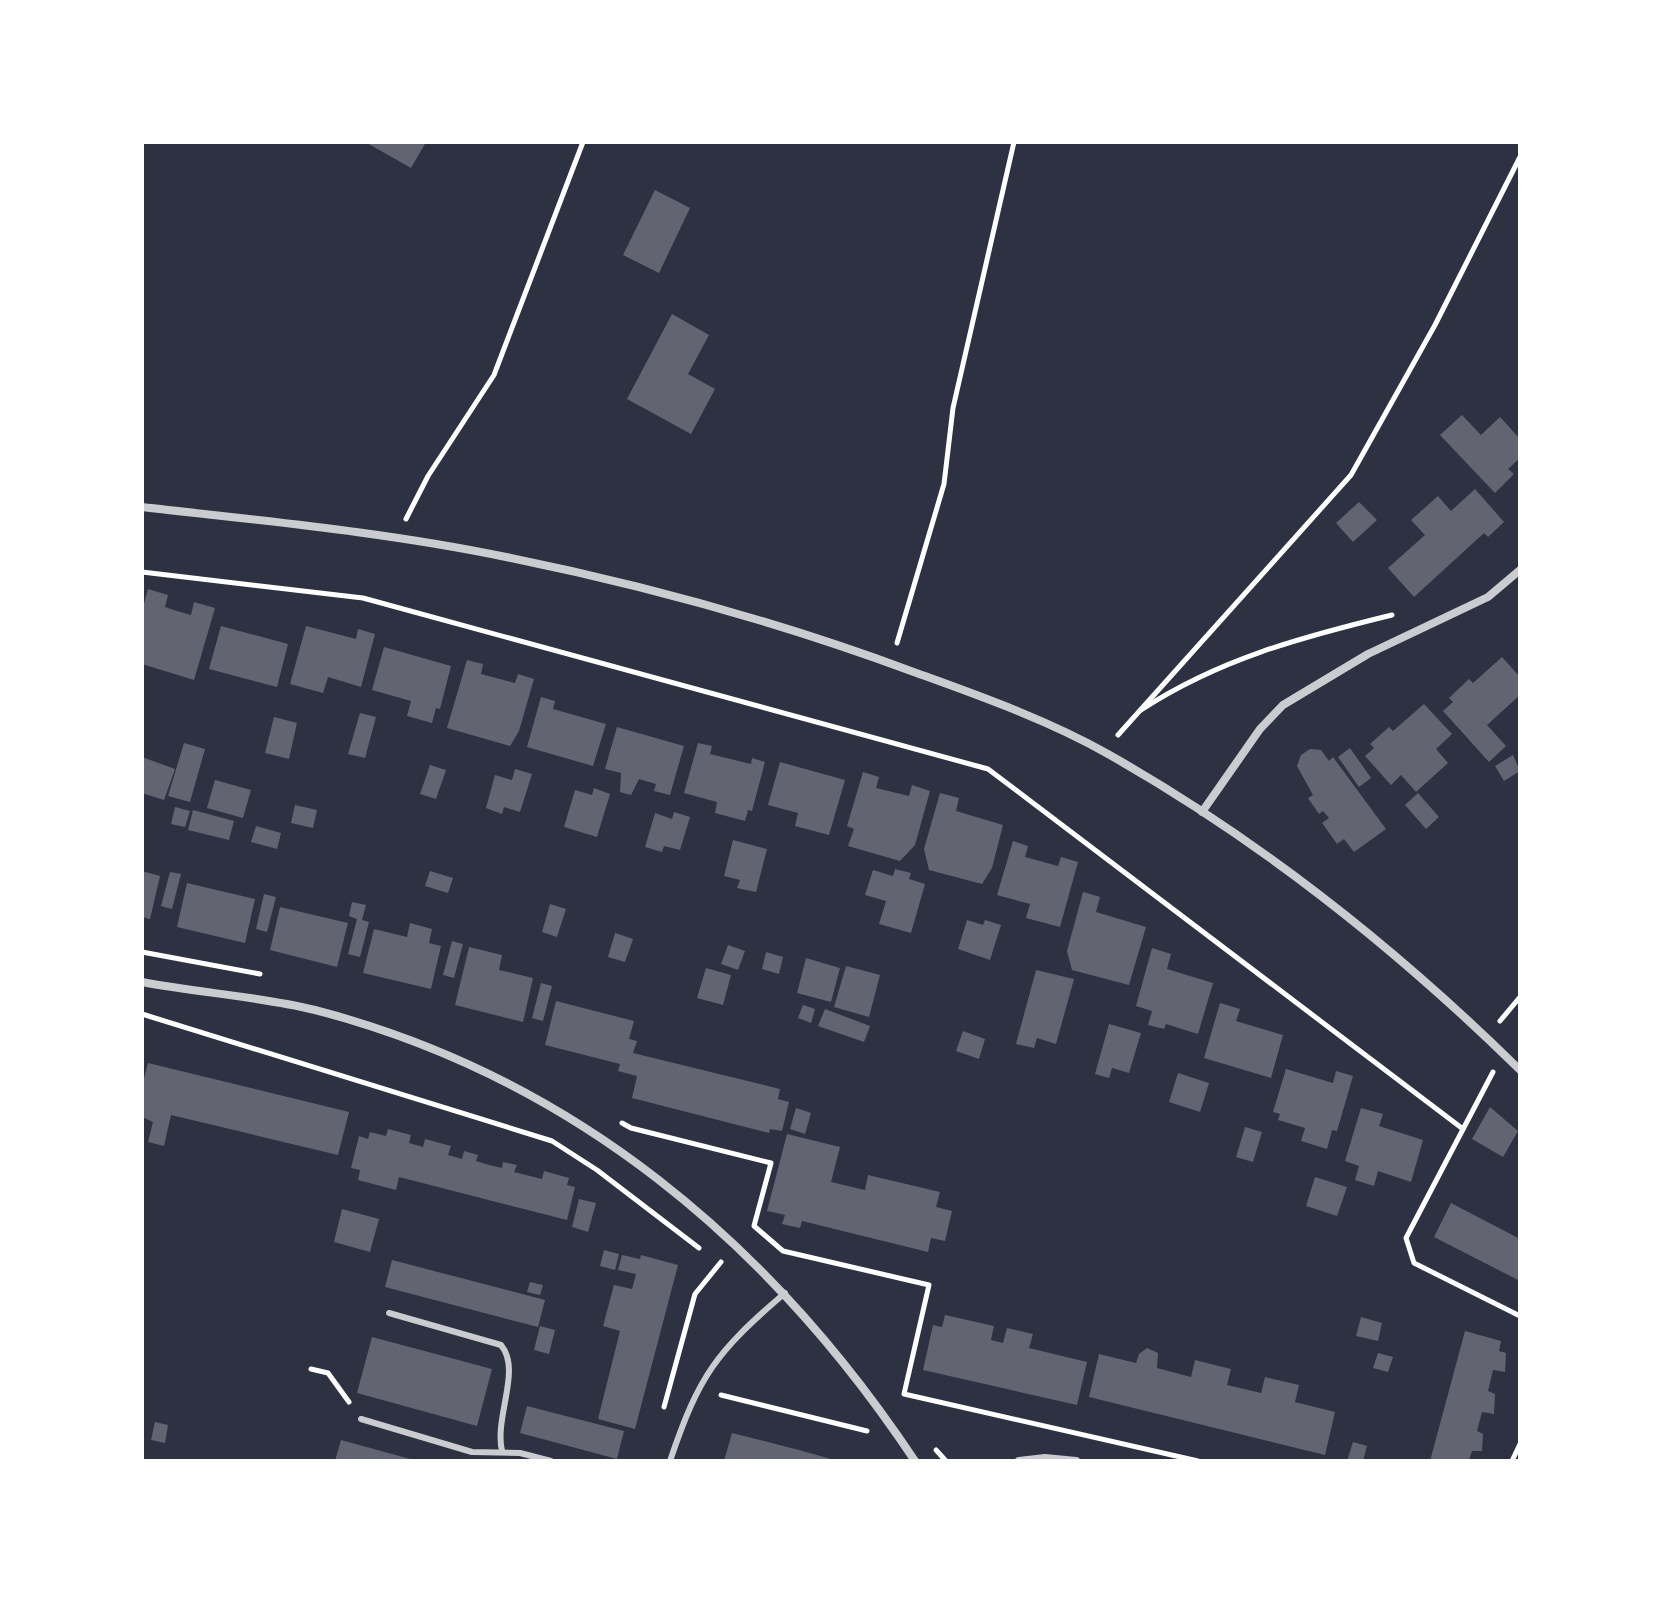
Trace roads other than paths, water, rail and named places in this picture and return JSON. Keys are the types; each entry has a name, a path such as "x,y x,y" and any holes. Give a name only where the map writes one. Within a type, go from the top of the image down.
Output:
{"street":[{"path":"142,507 397,538 505,556 729,611 891,664 1006,706 1105,752 1202,812 1304,884 1486,1037 1520,1070"},
{"path":"1202,812 1260,729 1283,705 1368,654 1488,597 1520,570"},
{"path":"142,982 315,1010 477,1070 556,1111 627,1155 690,1202 738,1247 785,1293 839,1354 915,1461"},
{"path":"1019,1461 1045,1458 1076,1461"}],"lane":[{"path":"670,1461 697,1389 728,1343 785,1293"},
{"path":"389,1313 501,1345 507,1353 510,1372 499,1422 502,1451"},
{"path":"361,1419 472,1452 502,1451 551,1461"}]}
